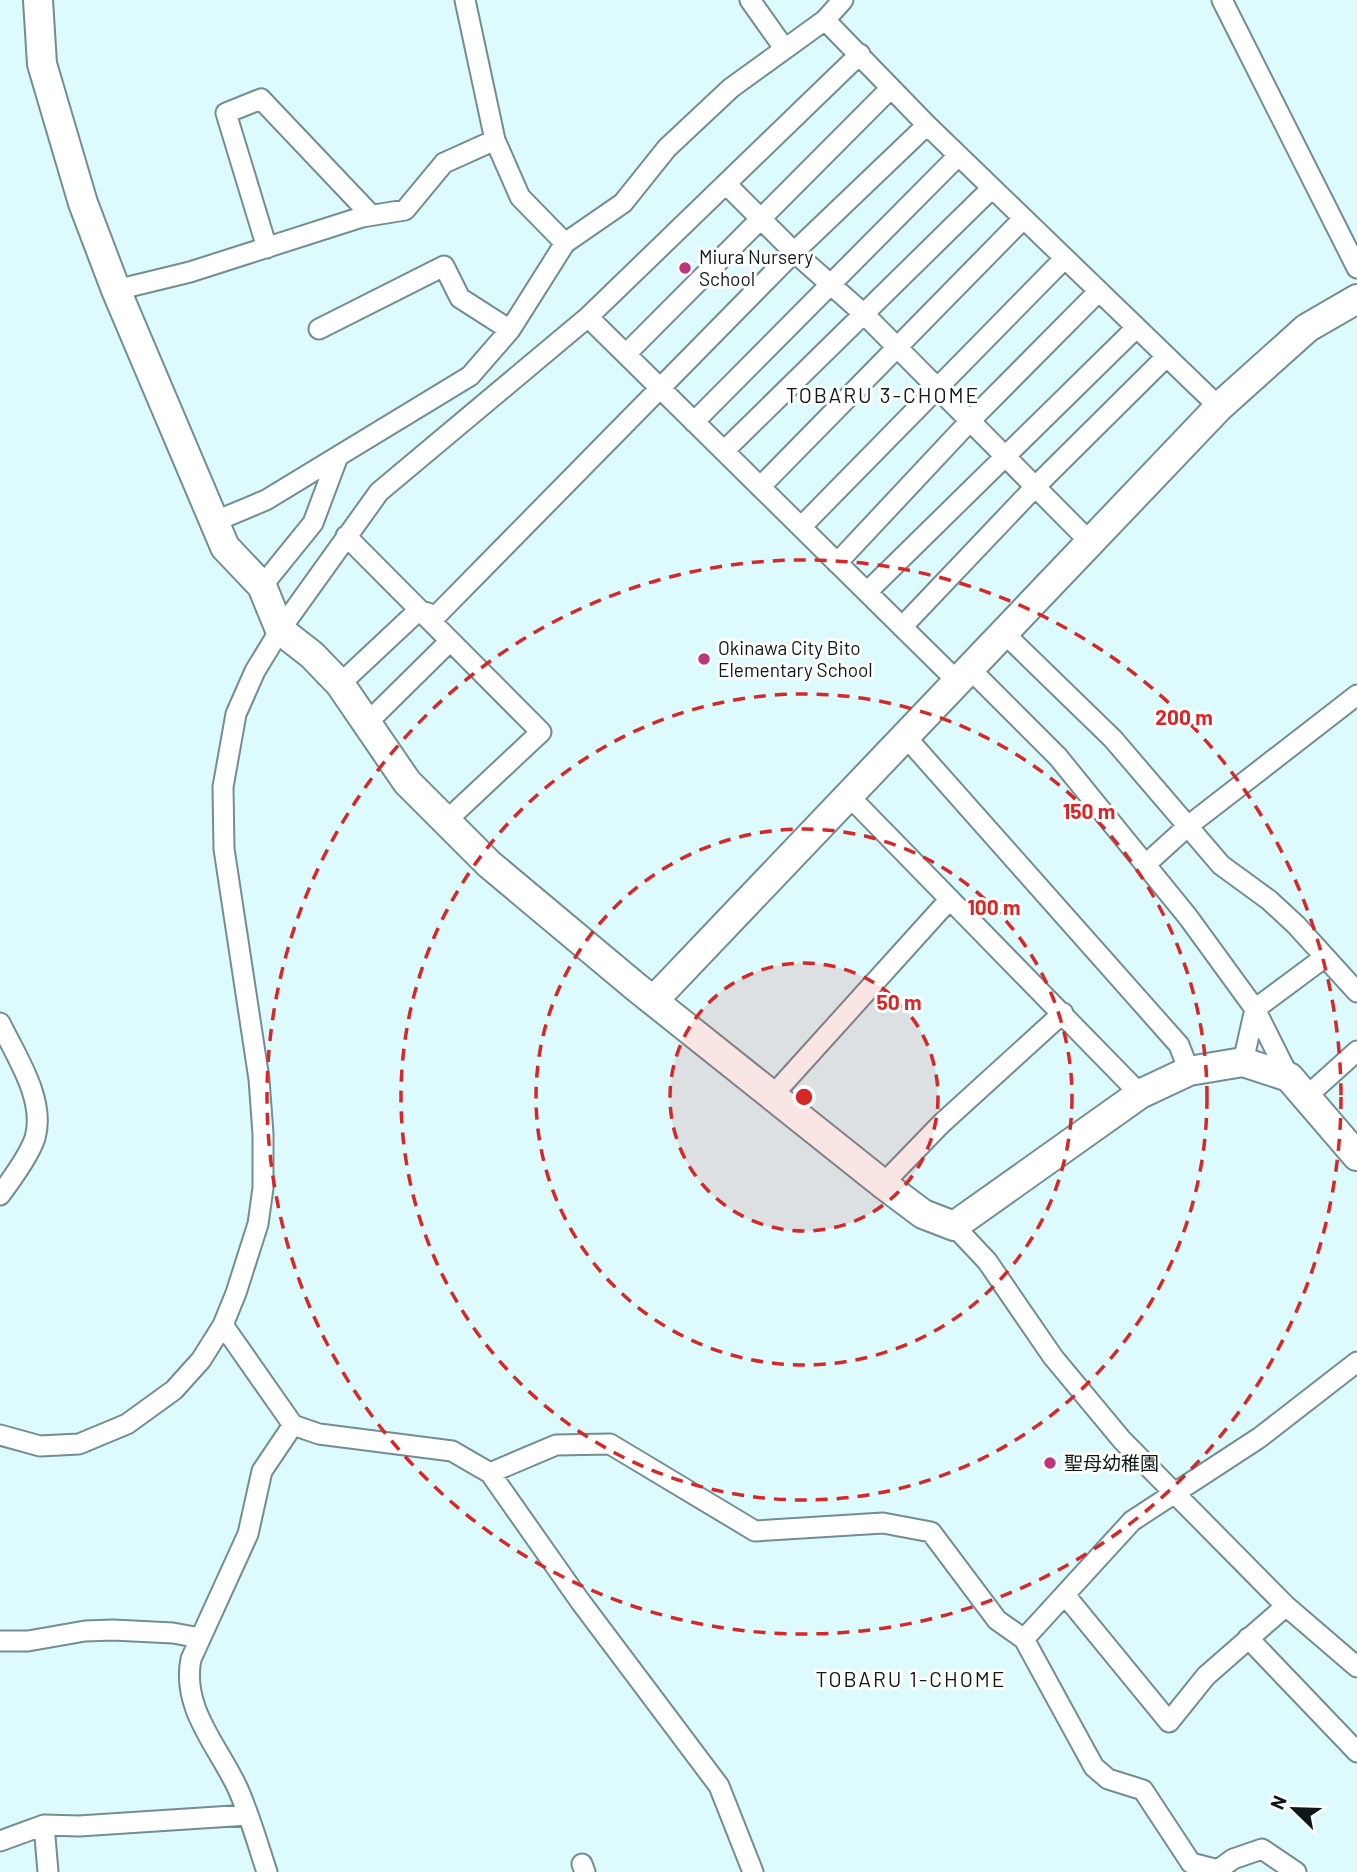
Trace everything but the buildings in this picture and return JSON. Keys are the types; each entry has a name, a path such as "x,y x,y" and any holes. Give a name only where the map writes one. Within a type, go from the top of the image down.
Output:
{"street":[{"path":"38,0 42,64 83,203 116,290 225,547 262,586 280,629 340,684 407,782 489,864 883,1184 923,1213 954,1226 987,1261 1053,1357 1113,1430 1286,1606 1357,1668"},
{"path":"465,0 495,140 520,197 565,243"},
{"path":"750,0 784,48"},
{"path":"216,521 266,500 470,376 510,330 565,243 622,203 667,148 731,88 825,20 843,0"},
{"path":"1222,0 1357,268"},
{"path":"825,20 926,125 1219,407"},
{"path":"2,1438 40,1446 79,1444 127,1424 174,1390 201,1360 223,1325 258,1224 263,1161 259,1079 224,849 223,787 236,714 255,671 280,629 380,492 588,317 860,54"},
{"path":"626,354 891,88"},
{"path":"267,248 226,113 261,99 371,215"},
{"path":"419,610 436,616 794,252 926,125"},
{"path":"116,290 267,248 371,215 405,210 444,163 495,140"},
{"path":"694,422 958,156"},
{"path":"726,184 794,252 865,315 1091,543"},
{"path":"724,452 992,188"},
{"path":"760,487 1023,219"},
{"path":"801,527 1064,259"},
{"path":"319,329 444,266 460,298 510,330"},
{"path":"837,563 969,422 1098,292"},
{"path":"654,1000 1219,407 1307,328 1357,299"},
{"path":"588,317 902,627 963,675 1058,757 1188,917 1255,1009 1298,1087 1357,1156"},
{"path":"867,593 1004,455 1136,328"},
{"path":"902,627 1035,486 1166,357"},
{"path":"262,586 313,523 337,459"},
{"path":"346,536 541,732 445,822"},
{"path":"340,684 419,610"},
{"path":"1004,633 1114,738 1221,865 1269,900 1357,992"},
{"path":"366,724 450,641"},
{"path":"1145,865 1188,826 1357,695"},
{"path":"905,736 1179,1045 1189,1071"},
{"path":"849,796 1140,1094"},
{"path":"773,1095 950,899"},
{"path":"1243,1062 1255,1009 1325,957"},
{"path":"883,1184 941,1124 1063,1013"},
{"path":"0,1023 28,1080 37,1111 35,1138 0,1195"},
{"path":"1298,1087 1357,1051"},
{"path":"954,1226 1140,1094 1189,1071 1243,1062 1298,1087"},
{"path":"223,1325 293,1425 319,1434 452,1451 489,1473 580,1601 719,1786 753,1872"},
{"path":"1024,1639 1132,1521 1259,1438 1357,1362"},
{"path":"267,1872 239,1790 189,1695 187,1677 200,1638 248,1534 262,1471 293,1425"},
{"path":"489,1473 556,1445 610,1444 755,1531 883,1523 932,1532 997,1620 1024,1639 1094,1767 1108,1779 1143,1790 1191,1863 1218,1870 1233,1859 1262,1849 1296,1872"},
{"path":"1065,1595 1169,1722 1206,1676 1286,1606"},
{"path":"0,1641 28,1641 85,1631 113,1630 173,1633 200,1638"},
{"path":"1248,1639 1357,1752"},
{"path":"0,1841 44,1825 105,1825 248,1815"},
{"path":"44,1825 48,1872"}],"place":[{"name":"Miura Nursery School","path":"685,268"},
{"name":"Okinawa City Bito Elementary School","path":"704,659"},
{"name":"聖母幼稚園","path":"1050,1463"}],"district":[{"name":"TOBARU 3-CHOME","path":"883,396"},
{"name":"TOBARU 1-CHOME","path":"911,1680"}]}
